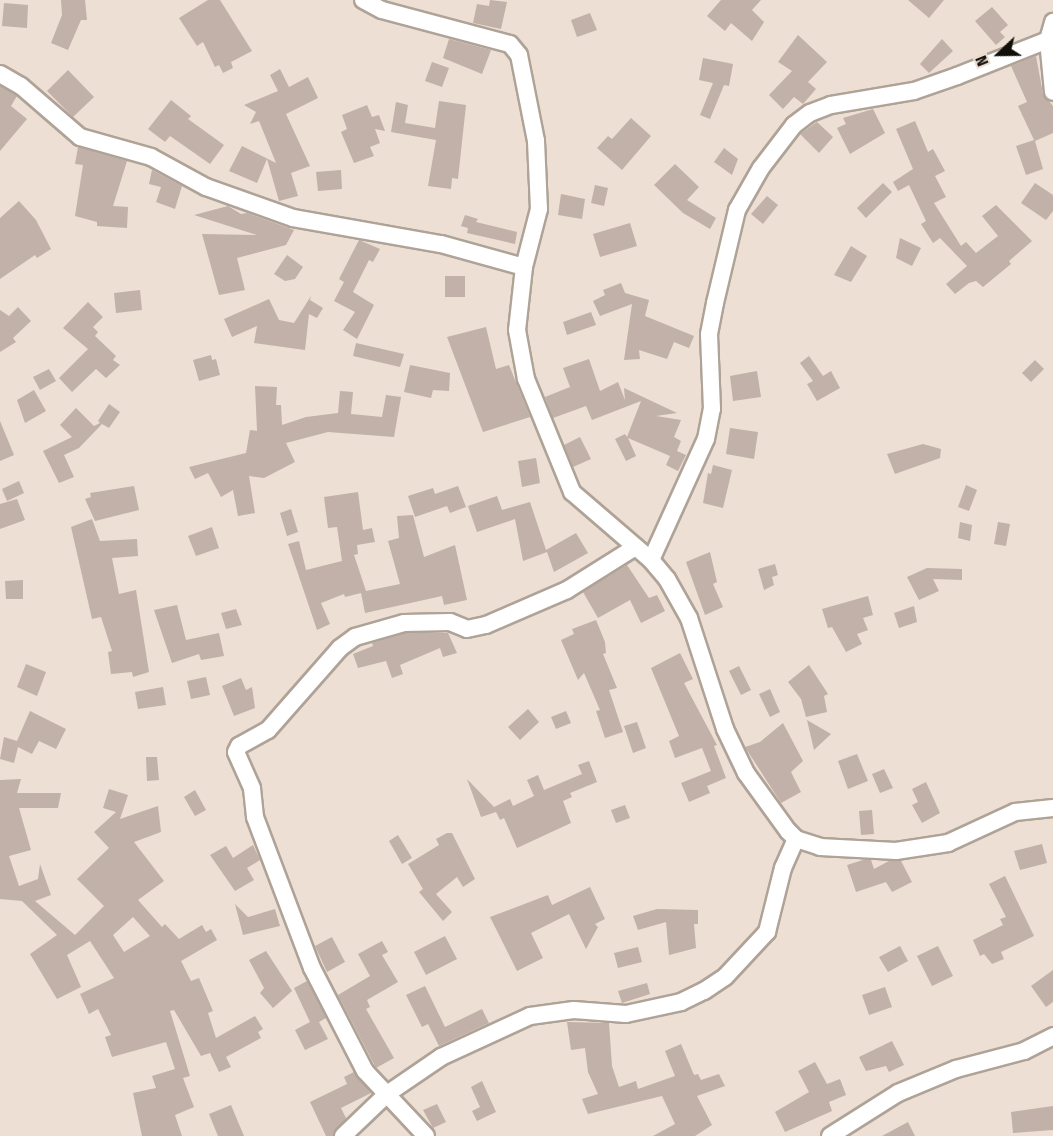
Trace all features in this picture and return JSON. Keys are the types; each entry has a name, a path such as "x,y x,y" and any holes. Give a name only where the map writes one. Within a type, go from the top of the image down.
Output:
{"street":[{"path":"363,0 382,10 510,44 519,54 536,141 539,209 524,267 518,330 526,379 573,492 634,548 651,560 689,618 709,688 746,772 796,839 847,851 896,851 948,843 1015,812 1053,808"},
{"path":"1053,22 1048,40 1053,92"},
{"path":"651,560 706,439 712,409 709,334 728,238 738,210 779,143 810,113 831,105 914,91 1048,40"},
{"path":"0,74 21,86 80,136 151,157 206,187 293,218 441,244 524,267"},
{"path":"426,1136 358,1059 301,943 255,817 252,788 236,752 239,746 268,730 340,648 355,637 404,623 450,622 467,629 486,625 567,590 634,548"},
{"path":"343,1136 387,1094 441,1057 530,1016 574,1010 626,1014 681,1002 704,991 725,977 767,932 783,868 796,839"},
{"path":"830,1136 898,1094 956,1069 1024,1051 1053,1036"}],"building":[{"path":"61,0 85,0 87,20 81,20 68,50 51,43 62,15"},
{"path":"208,0 220,0 252,51 231,62 233,68 223,73 219,65 215,67 203,42 197,46 179,18"},
{"path":"490,0 507,2 501,29 473,23 477,4 489,6"},
{"path":"721,0 761,0 752,10 764,22 752,41 731,23 725,31 707,16"},
{"path":"908,0 944,0 929,18"},
{"path":"4,3 28,5 27,28 2,26"},
{"path":"992,7 1008,25 1000,32 1005,37 996,45 975,21"},
{"path":"590,13 597,30 577,37 571,20"},
{"path":"798,35 827,62 808,82 816,89 803,104 794,97 783,109 769,95 792,71 778,62"},
{"path":"449,39 491,50 482,74 443,58"},
{"path":"942,39 953,51 929,73 920,64"},
{"path":"1036,56 1043,94 1053,106 1053,133 1035,141 1043,169 1026,175 1016,146 1034,140 1018,106 1027,102 1011,66"},
{"path":"703,58 733,64 729,86 724,85 710,119 700,115 713,83 699,80"},
{"path":"432,62 449,68 442,87 425,81"},
{"path":"280,69 289,87 308,77 318,98 286,114 310,166 291,173 298,196 279,201 267,159 257,183 229,171 242,146 276,163 259,121 250,124 256,112 244,105 278,91 270,75"},
{"path":"68,70 94,97 73,117 47,91"},
{"path":"0,86 17,96 11,106 27,119 0,151"},
{"path":"171,100 191,116 188,119 224,145 210,164 170,136 165,142 148,129"},
{"path":"439,101 466,105 458,179 452,178 451,189 428,186 436,140 391,132 396,102 408,105 405,123 435,128"},
{"path":"367,105 372,117 379,115 385,131 375,129 380,143 370,147 374,156 354,163 341,132 347,129 342,115"},
{"path":"873,109 885,133 850,154 837,128 846,124 843,118"},
{"path":"631,118 651,136 622,170 597,148 608,136 612,139"},
{"path":"915,121 928,152 933,149 945,171 935,176 946,197 934,203 961,246 966,242 976,253 998,236 982,216 996,205 1032,241 1009,261 1011,264 983,287 976,281 969,283 955,294 946,284 967,266 940,238 933,243 921,224 926,221 909,185 898,191 893,182 913,169 896,129"},
{"path":"817,122 833,137 819,153 800,134"},
{"path":"78,147 127,161 113,206 128,207 127,228 97,226 97,222 75,216 83,165 75,164"},
{"path":"724,148 738,159 732,175 714,162"},
{"path":"675,164 699,187 687,200 716,218 710,229 683,213 654,185"},
{"path":"152,170 182,186 175,209 156,202 161,187 149,184"},
{"path":"341,170 342,189 318,191 316,172"},
{"path":"883,183 892,192 866,218 857,208"},
{"path":"1035,183 1053,195 1053,211 1046,220 1021,203"},
{"path":"595,185 608,188 604,206 591,203"},
{"path":"561,194 585,199 582,219 558,215"},
{"path":"767,196 778,205 763,224 751,214"},
{"path":"19,201 36,220 51,249 37,258 35,255 0,279 0,218"},
{"path":"228,206 241,214 247,213 294,230 286,245 237,258 245,290 219,295 202,234 257,235 194,215"},
{"path":"465,215 478,219 476,222 517,232 515,244 467,233 468,228 461,226"},
{"path":"630,223 637,246 600,257 593,234"},
{"path":"900,238 921,248 912,266 896,258"},
{"path":"359,240 380,249 373,262 369,260 353,292 374,305 357,339 343,330 355,312 334,301 344,282 339,279"},
{"path":"851,246 867,256 851,282 834,275"},
{"path":"287,255 303,267 295,279 285,281 274,274"},
{"path":"445,276 465,276 465,297 445,297"},
{"path":"621,283 625,293 649,300 645,316 694,336 689,348 674,342 667,359 639,350 640,359 624,360 632,304 600,316 593,301 605,295 603,290"},
{"path":"140,290 142,310 116,313 114,293"},
{"path":"311,296 310,300 323,308 317,318 309,314 305,350 254,343 257,326 232,337 224,319 269,299 279,320 294,323"},
{"path":"88,302 103,317 93,327 98,332 95,336 116,356 113,360 120,365 106,378 96,369 72,392 59,378 88,349 63,328"},
{"path":"18,307 31,321 13,338 16,342 0,352 0,310 9,316"},
{"path":"591,312 596,325 567,335 563,322"},
{"path":"486,327 496,369 509,365 530,417 483,432 447,337"},
{"path":"356,343 404,354 400,367 353,356"},
{"path":"211,355 212,360 216,359 220,375 199,381 193,360"},
{"path":"809,356 823,376 831,371 840,388 817,401 807,384 813,381 800,363"},
{"path":"589,359 600,391 618,382 625,400 624,388 677,413 656,416 681,420 674,437 681,441 677,451 686,455 678,471 666,465 670,456 628,438 636,456 626,461 615,439 625,434 627,437 641,401 592,420 586,406 553,418 545,397 570,387 563,368"},
{"path":"1035,360 1044,369 1031,382 1022,373"},
{"path":"410,365 450,373 449,391 433,390 431,398 404,392"},
{"path":"49,369 56,381 40,390 33,377"},
{"path":"757,371 761,397 733,401 730,376"},
{"path":"255,386 277,387 276,405 281,405 282,425 306,417 338,413 340,391 353,392 351,414 382,417 386,395 401,397 394,437 328,432 286,443 295,462 264,478 249,476 255,513 238,516 233,490 221,497 208,473 195,479 189,467 246,453 250,430 257,431"},
{"path":"34,390 46,411 25,423 17,400"},
{"path":"109,404 120,412 109,428 102,424 79,448 64,455 74,477 59,483 43,451 72,437 60,425 76,408 94,426 100,423 98,421"},
{"path":"0,421 14,455 0,461"},
{"path":"730,428 758,432 754,459 726,454"},
{"path":"580,437 591,459 573,467 564,445"},
{"path":"923,444 941,449 940,458 895,474 887,454"},
{"path":"536,458 540,483 522,487 518,461"},
{"path":"713,465 732,470 723,508 703,503 708,473 711,474"},
{"path":"19,481 24,493 7,501 2,489"},
{"path":"966,485 977,490 969,511 958,507"},
{"path":"134,486 139,510 95,521 85,499 91,497 90,493"},
{"path":"458,486 466,507 450,513 447,506 415,517 408,496 433,488 435,494"},
{"path":"358,492 363,530 372,528 375,542 357,545 358,554 354,555 366,591 400,584 388,541 399,538 397,516 413,515 424,557 455,545 467,600 444,605 442,596 365,613 361,593 345,597 344,594 321,603 330,624 317,630 288,544 299,541 306,570 342,561 337,527 328,528 324,497"},
{"path":"497,496 502,510 530,502 546,550 576,533 588,553 554,572 547,552 523,561 515,519 477,532 468,506"},
{"path":"17,499 25,520 0,529 0,504"},
{"path":"291,509 298,532 287,536 280,513"},
{"path":"92,519 100,541 137,539 138,556 112,558 119,594 136,590 149,672 133,677 132,672 111,674 108,652 112,651 101,617 92,619 71,527"},
{"path":"960,522 972,525 970,541 958,538"},
{"path":"998,522 1010,524 1006,546 994,544"},
{"path":"212,527 219,548 196,556 188,536"},
{"path":"710,552 717,582 713,584 723,607 705,615 686,562"},
{"path":"775,564 778,575 772,577 774,585 764,590 758,569"},
{"path":"627,565 649,598 657,595 665,611 641,623 630,600 598,618 583,592"},
{"path":"927,568 962,569 962,580 933,579 939,591 919,600 907,577"},
{"path":"23,580 23,599 6,599 5,581"},
{"path":"868,596 873,615 863,618 868,630 857,634 862,644 846,652 832,627 828,628 822,609"},
{"path":"177,605 186,640 219,633 224,656 201,660 199,654 172,663 154,610"},
{"path":"914,606 917,622 899,628 894,613"},
{"path":"236,609 242,625 226,629 221,613"},
{"path":"596,620 605,642 606,653 603,654 617,688 609,690 623,732 605,738 596,711 600,710 584,673 578,680 561,640 574,634 572,629"},
{"path":"406,633 448,633 457,653 443,657 440,648 400,665 403,674 392,678 386,661 358,668 353,654 373,646 372,643"},
{"path":"680,653 693,679 684,683 717,745 714,746 726,778 707,786 710,793 689,802 681,783 711,771 702,748 675,758 669,741 679,736 651,668"},
{"path":"26,664 46,672 37,696 17,687"},
{"path":"809,665 828,694 824,696 827,712 806,717 801,699 788,682"},
{"path":"739,666 751,690 741,695 729,671"},
{"path":"206,677 210,695 191,699 187,681"},
{"path":"241,678 246,690 252,687 255,708 234,716 222,686"},
{"path":"163,687 166,705 138,709 135,692"},
{"path":"770,689 780,712 770,717 759,694"},
{"path":"528,709 539,722 520,740 508,727"},
{"path":"30,711 66,729 56,749 39,741 32,754 18,747 14,763 0,759 4,737 17,741"},
{"path":"566,711 571,723 556,729 551,717"},
{"path":"807,720 831,734 814,750"},
{"path":"637,722 646,748 633,753 624,726"},
{"path":"783,723 803,761 791,772 801,792 781,803 745,747 760,742"},
{"path":"857,754 868,781 848,789 838,761"},
{"path":"146,757 157,757 159,780 147,781"},
{"path":"589,761 597,782 570,793 572,797 563,801 571,823 517,848 504,818 500,820 496,812 481,817 467,779 494,807 510,799 513,806 534,796 527,780 538,775 544,790 582,774 578,765"},
{"path":"884,769 893,788 880,793 872,774"},
{"path":"21,779 17,793 61,793 58,808 19,808 31,850 9,856 19,886 38,879 40,864 51,895 35,901 75,935 104,906 77,879 109,848 94,832 116,812 103,808 109,789 128,795 120,819 158,806 161,832 134,842 164,881 138,900 162,927 165,924 179,939 202,925 206,932 211,929 217,940 181,961 191,981 199,978 213,1011 208,1013 216,1038 255,1016 263,1029 258,1032 261,1038 226,1057 231,1067 219,1072 210,1053 201,1056 174,1010 170,1011 190,1076 183,1078 194,1107 175,1115 182,1136 142,1136 133,1093 156,1088 152,1076 175,1069 166,1042 112,1057 105,1037 111,1035 98,1009 89,1014 80,994 114,978 90,941 67,955 81,987 57,999 30,954 57,935 22,901 0,899 0,780","holes":["133,917 150,936 124,952 113,935"]},
{"path":"926,782 940,813 922,823 912,805 918,802 912,789"},
{"path":"195,790 206,810 195,816 184,797"},
{"path":"625,805 630,818 616,823 611,810"},
{"path":"872,810 874,834 861,835 859,811"},
{"path":"452,833 475,879 463,887 457,877 436,894 452,912 443,921 419,892 423,889 408,864 439,845 436,839"},
{"path":"398,835 412,858 402,864 389,841"},
{"path":"1042,844 1047,863 1020,870 1014,851"},
{"path":"253,845 260,860 247,868 254,880 235,891 210,855 226,846 233,858"},
{"path":"871,860 874,869 889,861 901,861 912,882 892,892 886,882 856,892 847,865"},
{"path":"1005,876 1034,936 1001,952 1004,959 992,964 984,954 980,956 973,940 1003,925 1000,919 1006,917 989,884"},
{"path":"590,887 605,919 595,924 598,927 586,949 569,914 531,933 543,958 517,971 490,917 548,895 552,905"},
{"path":"235,904 248,917 275,909 280,926 243,935"},
{"path":"657,909 698,910 698,924 694,924 696,948 669,955 666,922 638,930 633,916"},
{"path":"445,936 457,959 426,975 414,952"},
{"path":"332,937 345,962 327,972 315,946"},
{"path":"382,941 388,952 382,955 398,982 367,1000 370,1007 366,1009 394,1058 376,1068 338,995 370,976 358,954"},
{"path":"900,946 908,961 888,972 879,957"},
{"path":"938,946 953,976 932,986 917,956"},
{"path":"638,947 642,962 618,968 614,953"},
{"path":"266,951 292,991 273,1008 260,993 264,988 249,960"},
{"path":"1053,970 1053,1002 1046,1007 1031,986"},
{"path":"307,981 326,1018 319,1022 328,1039 305,1050 295,1030 310,1022 294,988"},
{"path":"647,983 650,994 622,1003 618,991"},
{"path":"425,986 445,1027 482,1009 489,1023 439,1046 428,1024 422,1027 406,995"},
{"path":"885,987 892,1007 869,1015 862,995"},
{"path":"567,1022 609,1023 612,1066 619,1087 636,1081 638,1089 675,1076 665,1051 681,1044 694,1075 698,1074 701,1080 719,1074 725,1086 697,1096 712,1125 695,1136 653,1136 675,1124 662,1096 588,1114 582,1099 598,1094 588,1072 585,1048 571,1050"},
{"path":"892,1041 904,1065 889,1072 886,1066 866,1071 859,1057"},
{"path":"815,1062 827,1084 840,1079 846,1095 829,1102 832,1111 785,1132 775,1112 809,1092 798,1071"},
{"path":"354,1072 371,1093 341,1108 346,1118 333,1136 326,1136 310,1102 347,1084 344,1077"},
{"path":"482,1081 496,1112 477,1121 472,1111 480,1107 471,1087"},
{"path":"437,1104 446,1122 433,1128 423,1110"},
{"path":"231,1105 244,1136 218,1136 209,1114"},
{"path":"1053,1106 1053,1130 1013,1133 1011,1112"},
{"path":"908,1122 915,1136 882,1136"}]}
